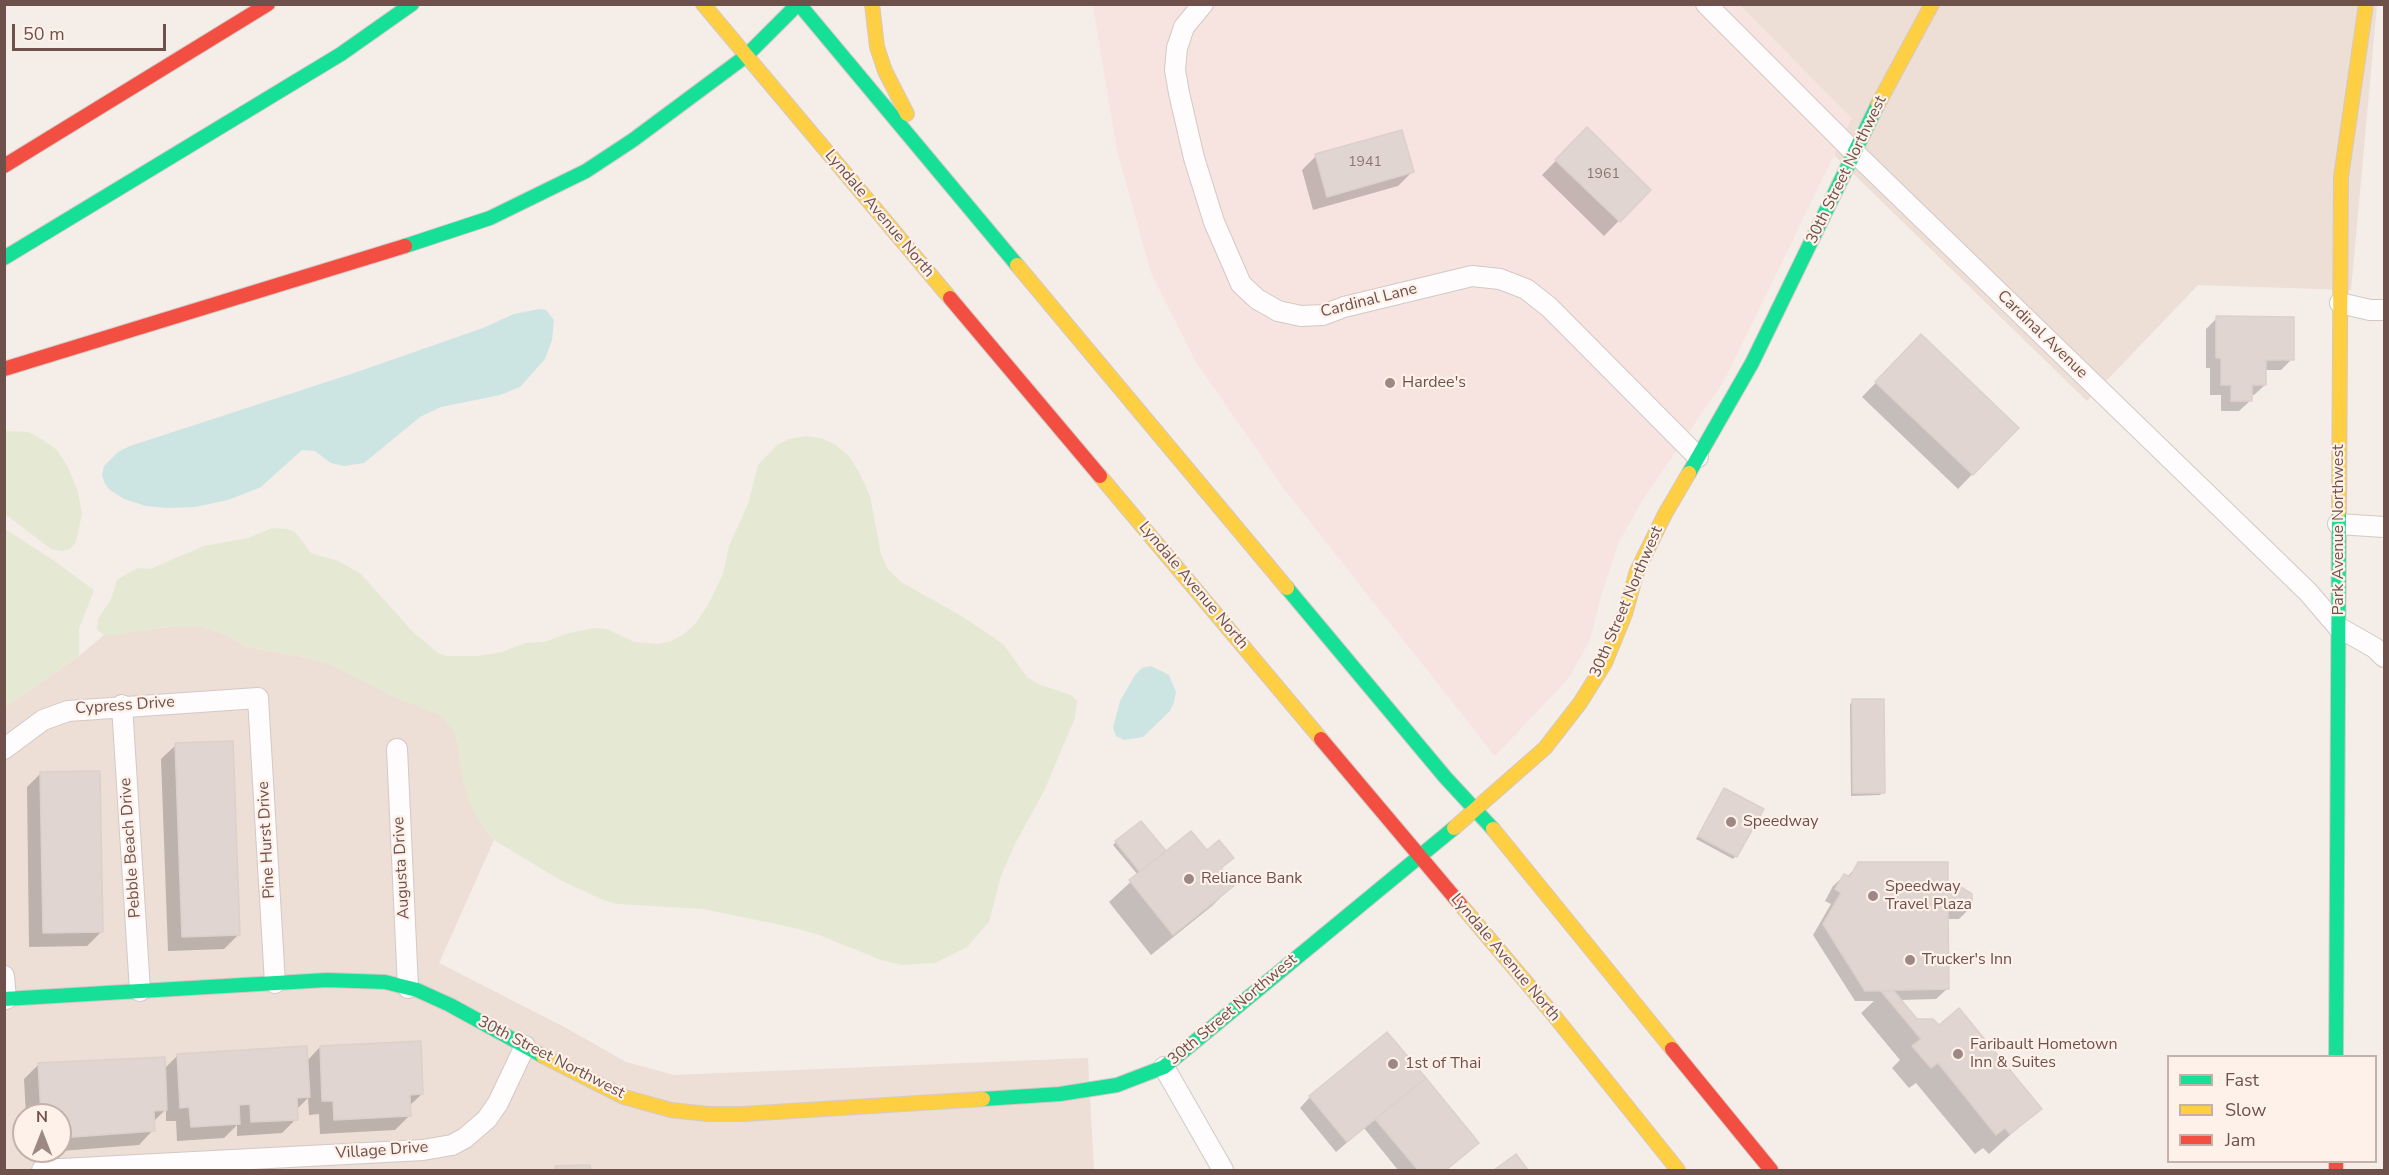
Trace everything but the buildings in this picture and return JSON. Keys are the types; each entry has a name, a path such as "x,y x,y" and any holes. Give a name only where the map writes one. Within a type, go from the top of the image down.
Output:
{"main road":[{"path":"4,166 268,4"},
{"path":"4,258 341,54 412,4"},
{"name":"Lyndale Avenue North","path":"703,4 1552,1013 1678,1170"},
{"path":"4,369 395,250 490,218 585,171 633,140 746,56 798,4 1445,777 1476,809 1771,1170"},
{"path":"872,4 877,47 885,71 902,105 955,192"},
{"name":"30th Street Northwest","path":"5,999 364,980 408,988 450,1005 595,1084 624,1097 671,1110 708,1114 742,1114 1060,1094 1117,1085 1164,1067 1476,809 1545,748 1580,703 1609,653 1625,614 1637,571 1665,514 1752,363 1898,64 1932,4"},
{"name":"Park Avenue Northwest","path":"2336,1055 2341,177 2366,4"}],"street":[{"name":"Cardinal Lane","path":"1203,4 1184,27 1177,48 1175,70 1179,93 1194,158 1214,222 1241,284 1257,299 1278,311 1301,316 1323,315 1344,307 1472,276 1500,279 1526,289 1549,307 1698,457"},
{"name":"Cardinal Avenue","path":"1706,4 1854,152 2308,592 2338,627 2375,648 2385,657"},
{"path":"2340,303 2370,310 2385,310"},
{"path":"2338,524 2385,527"},
{"name":"Cypress Drive","path":"4,749 43,720 59,712 122,705 258,698"},
{"name":"Pine Hurst Drive","path":"258,698 275,983"},
{"name":"Pebble Beach Drive","path":"122,705 140,991"},
{"name":"Augusta Drive","path":"397,749 408,988"},
{"path":"4,976 5,999"},
{"name":"Village Drive","path":"42,1170 423,1150 452,1144 465,1138 487,1119 498,1103 525,1046"},
{"path":"1164,1067 1223,1170"}],"shaded area":[{"path":"1093,5 1739,5 1852,118 1725,379 1642,501 1618,544 1590,640 1568,679 1495,756 1285,490 1196,362 1151,273 1117,150"},
{"path":"1739,5 2377,5 2351,290 2198,285 2087,401 1834,155 1851,118"},
{"path":"185,625 201,626 226,635 247,647 327,663 441,715 456,735 460,756 481,824 494,840 439,963 568,1029 626,1062 674,1075 1088,1058 1094,1170 5,1170 5,707 79,656 104,635"}],"green space":[{"path":"5,431 28,432 43,440 57,450 68,467 78,492 82,514 76,542 70,549 62,551 51,549 5,514"},
{"path":"805,436 821,438 836,445 849,456 870,496 881,554 888,569 901,582 960,615 1003,644 1027,677 1038,684 1071,695 1077,701 1075,718 1044,791 1015,844 1001,876 989,922 967,947 935,963 903,965 881,960 819,935 795,928 703,909 617,904 603,900 560,880 494,840 481,824 470,804 463,781 456,735 441,715 400,700 327,663 247,647 226,635 201,626 165,627 117,635 104,635 97,630 98,619 111,599 117,580 128,573 138,568 150,569 204,546 248,538 272,528 295,532 311,553 338,561 360,573 413,632 438,653 446,656 478,656 502,652 525,643 544,642 569,633 595,628 607,629 634,642 658,644 671,641 684,634 695,624 708,605 723,574 729,546 748,504 758,465 777,445 789,439"},
{"path":"5,529 94,590 79,629 79,656 5,707"}],"water":[{"path":"539,309 546,310 554,320 552,340 545,359 520,387 500,395 441,407 420,417 364,463 344,466 331,463 315,451 302,450 261,487 228,500 195,507 146,506 124,499 105,484 102,475 104,466 118,452 130,446 354,373 483,328 514,314"},
{"path":"1151,666 1169,675 1176,692 1174,702 1170,711 1143,737 1124,740 1116,736 1113,728 1120,701 1135,675 1142,668"}],"traffic: fast":[{"path":"4,258 341,54 412,4"},
{"path":"405,246 490,218 586,171 633,140 746,56 798,4"},
{"path":"799,4 1017,265"},
{"path":"1689,473 1752,363 1878,104"},
{"path":"2336,1055 2339,511"},
{"path":"1287,588 1445,777 1493,829"},
{"path":"983,1099 1060,1094 1117,1085 1164,1067 1454,828"},
{"path":"4,999 327,980 385,982 417,990 450,1005 543,1056"}],"traffic: slow":[{"path":"703,4 950,298"},
{"path":"872,4 877,47 885,71 907,114"},
{"path":"1878,104 1932,4"},
{"path":"2339,511 2341,177 2366,4"},
{"path":"1017,265 1287,588"},
{"path":"1454,828 1545,748 1580,703 1605,663 1625,614 1637,571 1665,514 1689,473"},
{"path":"1100,476 1321,739"},
{"path":"1493,829 1672,1049"},
{"path":"1460,904 1552,1013 1678,1170"},
{"path":"543,1056 624,1097 671,1110 708,1114 743,1114 983,1099"}],"traffic: jam":[{"path":"4,166 268,4"},
{"path":"4,369 405,246"},
{"path":"950,298 1100,476"},
{"path":"1321,739 1460,904"},
{"path":"1672,1049 1771,1170"},
{"path":"2336,1163 2336,1170"}],"place":[{"name":"Hardee's","path":"1390,383"},
{"name":"Speedway","path":"1731,822"},
{"name":"Reliance Bank","path":"1189,879"},
{"name":"Speedway Travel Plaza","path":"1873,896"},
{"name":"Trucker's Inn","path":"1910,960"},
{"name":"Faribault Hometown Inn & Suites","path":"1958,1054"},
{"name":"1st of Thai","path":"1393,1064"}]}
